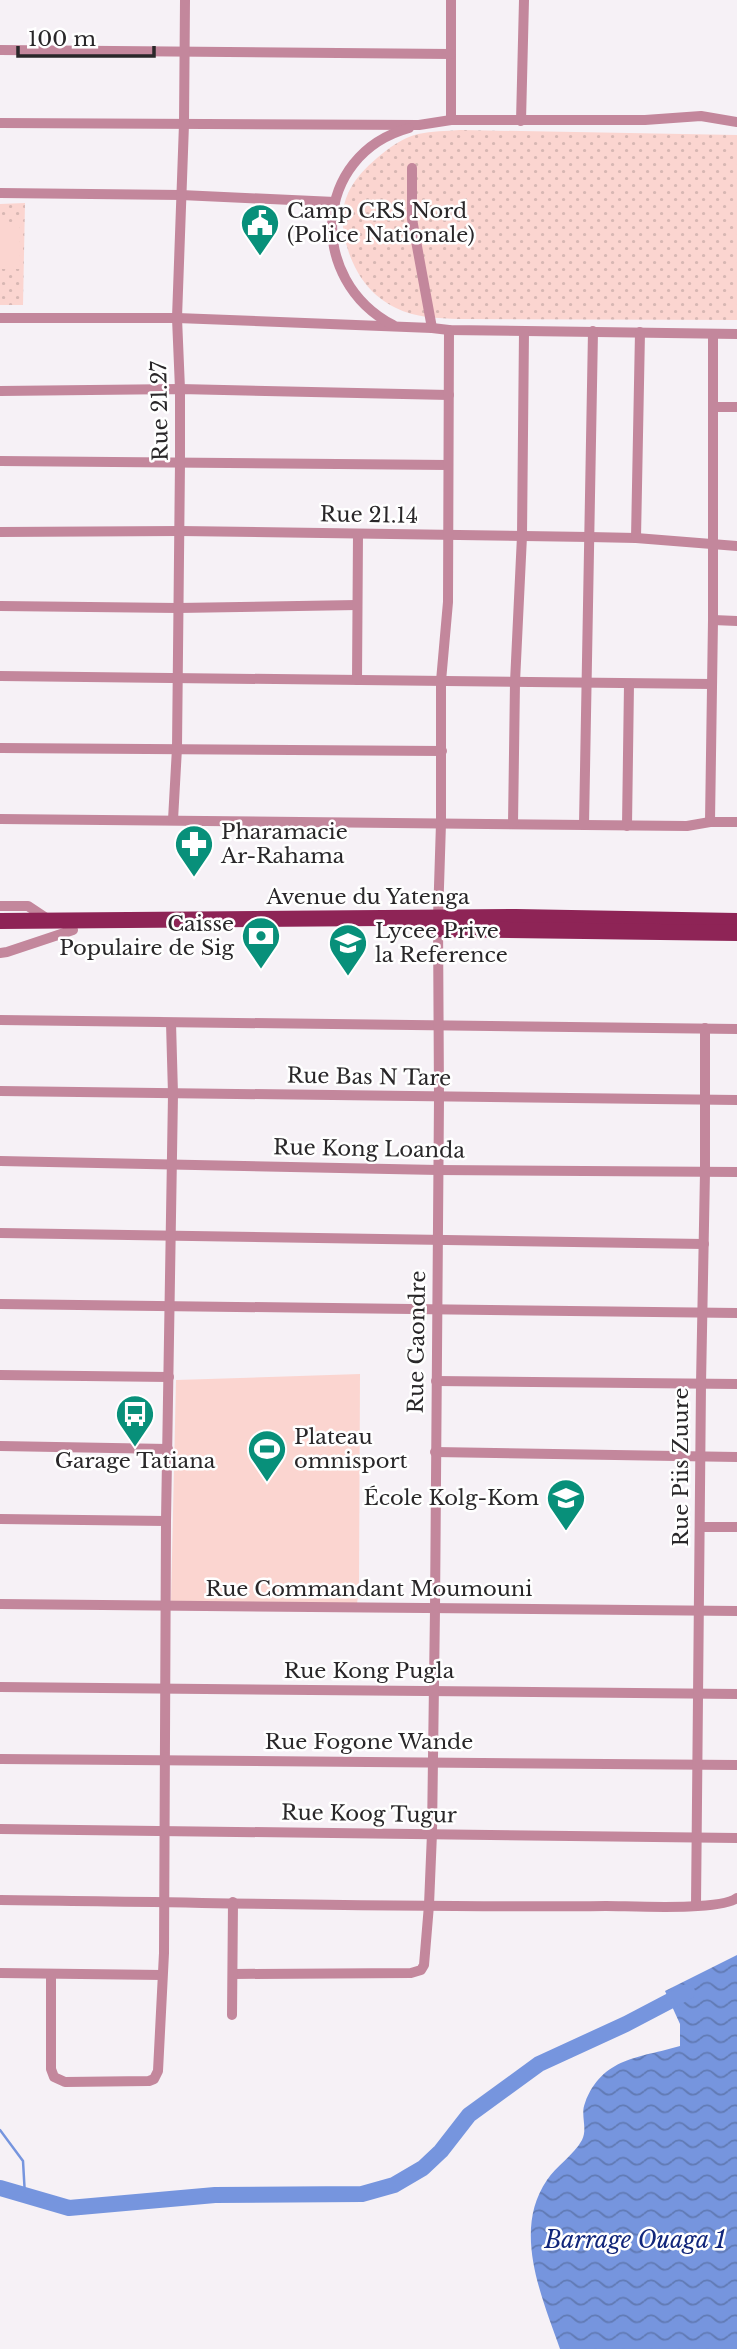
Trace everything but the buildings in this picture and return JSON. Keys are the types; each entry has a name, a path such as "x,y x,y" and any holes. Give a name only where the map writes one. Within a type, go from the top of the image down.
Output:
{"main road":[{"name":"Avenue du Yatenga","path":"0,921 438,924 737,933"},
{"name":"Avenue du Yatenga","path":"0,930 737,921"}],"street":[{"name":"Rue 21.27","path":"173,820 177,748 180,531 177,318 186,0"},
{"path":"451,0 451,120"},
{"path":"520,121 524,0"},
{"path":"0,50 451,54"},
{"path":"396,326 367,308 351,289 339,268 332,235 335,202 342,183 366,151 382,139 419,125 451,120 645,120 701,116 737,122"},
{"path":"0,122 419,125"},
{"path":"412,168 412,219 432,328"},
{"path":"0,193 181,195 335,202"},
{"path":"0,318 177,318 449,330 737,334"},
{"name":"Rue Gaondre","path":"233,1974 417,1972 424,1965 432,1833 439,1098 438,924 441,681 448,602 449,330"},
{"path":"513,824 515,682 523,536 524,331"},
{"path":"584,825 593,331"},
{"path":"636,538 640,332"},
{"path":"710,822 713,334"},
{"path":"0,391 180,389 449,395"},
{"path":"713,407 737,407"},
{"path":"0,461 448,466"},
{"name":"Rue 21.14","path":"0,532 180,531 589,537 737,546"},
{"path":"357,680 358,534"},
{"path":"0,606 178,608 357,605"},
{"path":"713,620 737,621"},
{"path":"0,676 712,684"},
{"path":"626,826 629,684"},
{"path":"0,748 442,751"},
{"path":"0,818 626,826 687,826 710,822 737,822"},
{"path":"0,906 28,906 49,920"},
{"path":"0,953 73,930"},
{"path":"0,1020 737,1029"},
{"path":"51,1974 51,2069 54,2077 65,2081 154,2079 159,2071 164,1953 166,1521 173,1094 171,1023"},
{"name":"Rue Piis Zuure","path":"696,1906 705,1028"},
{"name":"Rue Bas N Tare","path":"0,1091 737,1100"},
{"name":"Rue Kong Loanda","path":"0,1161 438,1170 737,1172"},
{"path":"0,1233 704,1244"},
{"path":"0,1304 737,1313"},
{"path":"0,1375 169,1377"},
{"path":"436,1381 737,1384"},
{"path":"0,1446 167,1449"},
{"path":"435,1452 737,1457"},
{"path":"0,1519 166,1521"},
{"path":"700,1527 737,1527"},
{"name":"Rue Commandant Moumouni","path":"0,1604 737,1611"},
{"name":"Rue Kong Pugla","path":"0,1687 737,1694"},
{"name":"Rue Fogone Wande","path":"0,1759 737,1765"},
{"name":"Rue Koog Tugur","path":"0,1829 737,1838"},
{"path":"0,1900 696,1906 733,1900"},
{"path":"232,2015 233,1902"},
{"path":"0,1973 162,1975"}],"shaded area":[{"path":"460,130 737,135 737,320 459,319 411,314 387,303 367,285 349,253 343,225 345,201 366,168 401,141 423,133"},
{"path":"25,203 23,305 0,305 0,204"},
{"path":"0,225 19,225 20,269 0,269"},
{"name":"Plateau omnisport","path":"360,1374 357,1604 171,1601 176,1380"}],"water":[{"name":"Barrage Ouaga 1","path":"737,1955 737,2349 560,2349 545,2308 534,2264 531,2242 537,2200 547,2180 582,2140 585,2103 601,2076 637,2057 680,2046 680,2024 665,1991"}],"waterway":[{"path":"0,2188 69,2208 215,2195 362,2194 394,2185 423,2168 441,2151 469,2115 539,2064 687,1992"},
{"path":"0,2130 23,2161 25,2196"}],"place":[{"name":"Camp CRS Nord (Police Nationale)","path":"260,257"},
{"name":"Pharamacie Ar-Rahama","path":"194,878"},
{"name":"Caisse Populaire de Sig","path":"261,970"},
{"name":"Lycee Prive la Reference","path":"348,977"},
{"name":"Garage Tatiana","path":"135,1448"},
{"name":"Plateau omnisport","path":"267,1483"},
{"name":"École Kolg-Kom","path":"566,1532"}]}
